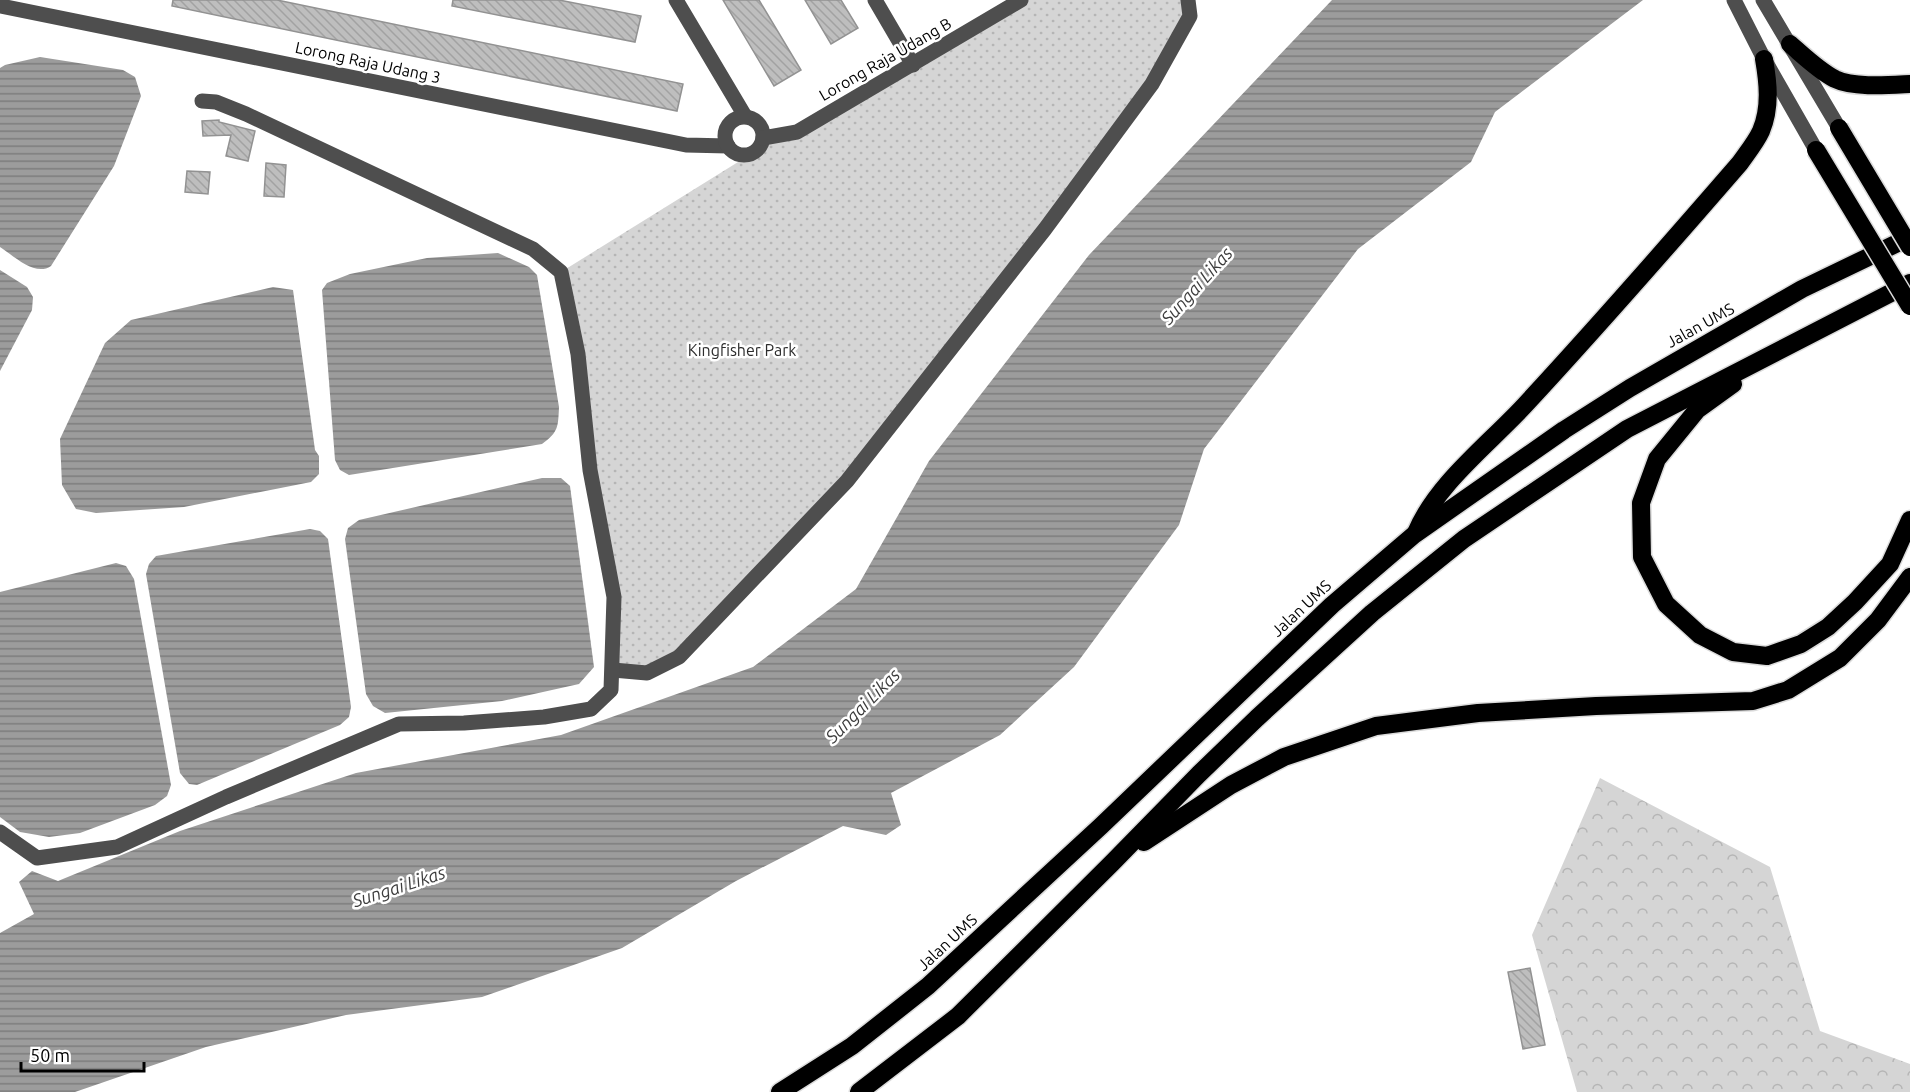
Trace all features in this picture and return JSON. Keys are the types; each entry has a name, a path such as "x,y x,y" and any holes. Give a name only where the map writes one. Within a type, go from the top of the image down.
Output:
{"highway":[{"path":"1790,44 1813,65 1837,80 1876,86 1910,84"},
{"path":"1415,534 1423,516 1437,497 1524,406 1740,164 1761,130 1766,110 1769,90 1764,59"},
{"path":"1839,129 1910,247"},
{"path":"1816,150 1910,306"},
{"name":"Jalan UMS","path":"780,1092 852,1046 928,986 1101,826 1332,605 1415,534 1564,430 1648,378 1802,289 1910,237"},
{"path":"859,1092 958,1016 1207,766 1372,613 1464,539 1627,429 1910,283"},
{"path":"1781,350 1696,410 1657,459 1641,502 1642,557 1666,604 1701,635 1733,652 1767,656 1801,644 1828,627 1855,602 1890,564 1910,520"},
{"path":"1112,863 1201,803 1284,757 1376,726 1478,712 1753,701 1788,690 1840,658 1878,620 1910,577"}],"street":[{"path":"676,0 745,116"},
{"path":"875,0 913,65"},
{"name":"Lorong Raja Udang B","path":"763,138 797,132 1021,0"},
{"path":"613,670 647,673 679,657 847,481 1045,229 1152,84 1190,16 1188,0"},
{"path":"1734,0 1764,59 1816,150"},
{"path":"1763,0 1839,129"},
{"name":"Lorong Raja Udang 3","path":"1,5 686,145 728,146"},
{"path":"0,832 37,858 117,847 226,797 399,724 464,723 544,717 591,710 611,690 615,597 590,470 578,354 561,272 533,249 246,114 216,102 202,101"},
{"path":"745,116 755,119 762,128 763,138 759,149 748,155 737,154 728,146 725,132 732,121 745,116"}],"green space":[{"name":"Kingfisher Park","path":"1021,0 1188,0 1190,16 1152,84 847,481 701,633 647,673 613,670 614,597 561,272 759,149 763,138 797,132"},
{"path":"1600,778 1770,867 1820,1031 1910,1064 1910,1092 1577,1092 1532,935"}],"water":[{"name":"Sungai Likas","path":"1332,0 1643,0 1495,112 1471,162 1358,249 1204,449 1179,525 1074,667 1000,735 891,793 901,825 886,835 843,826 736,881 622,948 482,997 346,1015 206,1047 75,1092 0,1092 0,933 34,914 19,882 32,871 58,881 180,831 356,773 561,735 753,667 856,589 929,461 1089,255"},
{"path":"40,57 123,70 135,77 141,96 114,166 51,266 45,269 25,264 0,247 0,68"},
{"path":"498,253 529,267 537,275 559,407 555,432 542,444 349,475 340,470 335,460 322,290 327,283 350,274 427,258"},
{"path":"0,270 27,287 33,297 32,310 0,371"},
{"path":"273,287 293,290 315,450 319,456 319,474 311,482 184,507 96,513 76,509 62,485 60,439 105,343 131,320"},
{"path":"542,478 561,478 570,486 594,667 579,684 502,701 385,713 373,706 366,694 345,539 348,528 359,520"},
{"path":"310,529 320,531 328,539 351,707 349,717 340,725 197,785 189,784 180,773 146,574 149,564 156,556"},
{"path":"116,563 126,566 134,579 171,785 167,796 155,805 80,833 49,837 20,832 0,817 0,592"}],"building":[{"path":"173,0 277,0 683,84 677,111 172,6"},
{"path":"453,0 559,0 641,16 635,42 452,6"},
{"path":"723,0 759,0 801,70 774,86"},
{"path":"805,0 841,0 858,28 831,44"},
{"path":"219,120 219,122 255,131 248,161 226,156 231,135 203,136 202,121"},
{"path":"266,163 286,165 284,197 264,196"},
{"path":"187,171 210,172 208,194 185,192"},
{"path":"1530,968 1545,1045 1523,1049 1508,972"}]}
